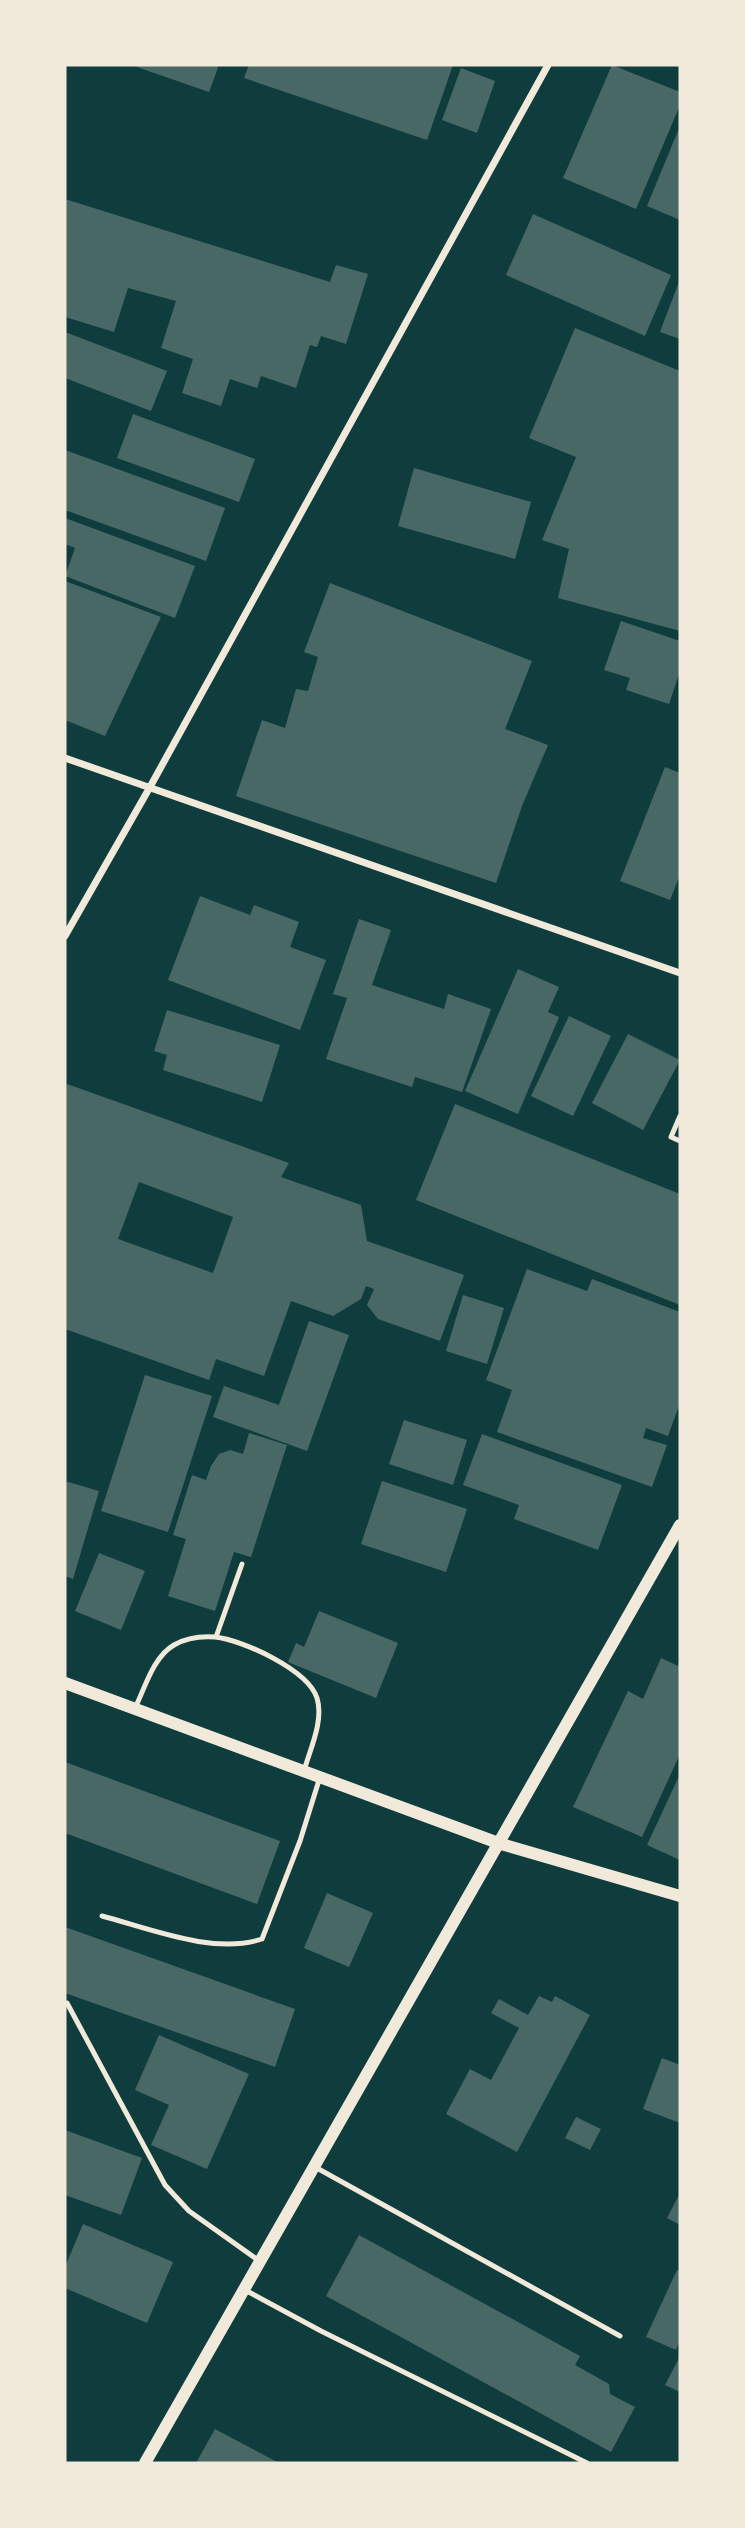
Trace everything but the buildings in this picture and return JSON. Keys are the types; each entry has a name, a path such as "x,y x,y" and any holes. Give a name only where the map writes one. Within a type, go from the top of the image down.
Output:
{"street":[{"path":"65,936 548,65"},
{"path":"65,758 680,973"},
{"path":"145,2463 680,1525"},
{"path":"65,1683 500,1844 680,1896"}],"lane":[{"path":"680,1116 671,1137 680,1141"},
{"path":"216,1637 242,1564"},
{"path":"135,1709 159,1659 172,1646 191,1637 216,1637 234,1641 276,1660 306,1681 317,1696 320,1714 304,1771"},
{"path":"102,1916 215,1945 246,1945 262,1939 320,1777"},
{"path":"67,2003 166,2185 189,2211 261,2262"},
{"path":"315,2167 620,2336"},
{"path":"245,2290 321,2332 587,2463"}]}
